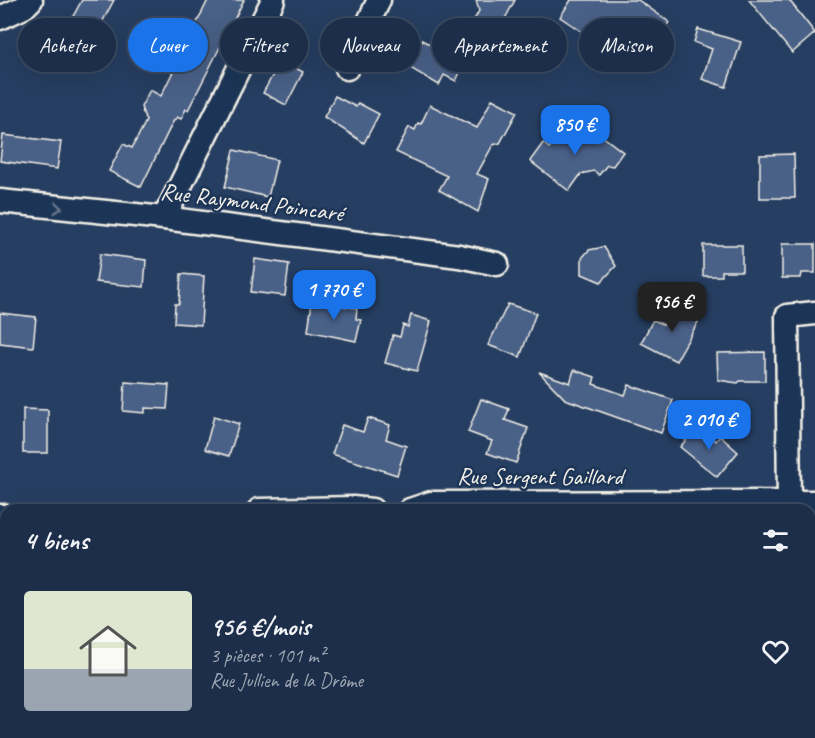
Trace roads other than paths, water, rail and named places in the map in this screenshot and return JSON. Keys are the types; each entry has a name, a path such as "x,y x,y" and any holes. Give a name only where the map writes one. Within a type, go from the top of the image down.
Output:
{"street":[{"path":"0,18 24,7 31,0"},
{"path":"165,218 273,0"},
{"path":"370,18 379,0"},
{"name":"Rue Raymond Poincaré","path":"0,201 165,218 459,256 497,264"},
{"path":"789,503 787,316 815,313"},
{"name":"Rue Sergent Gaillard","path":"428,504 815,502"}]}
